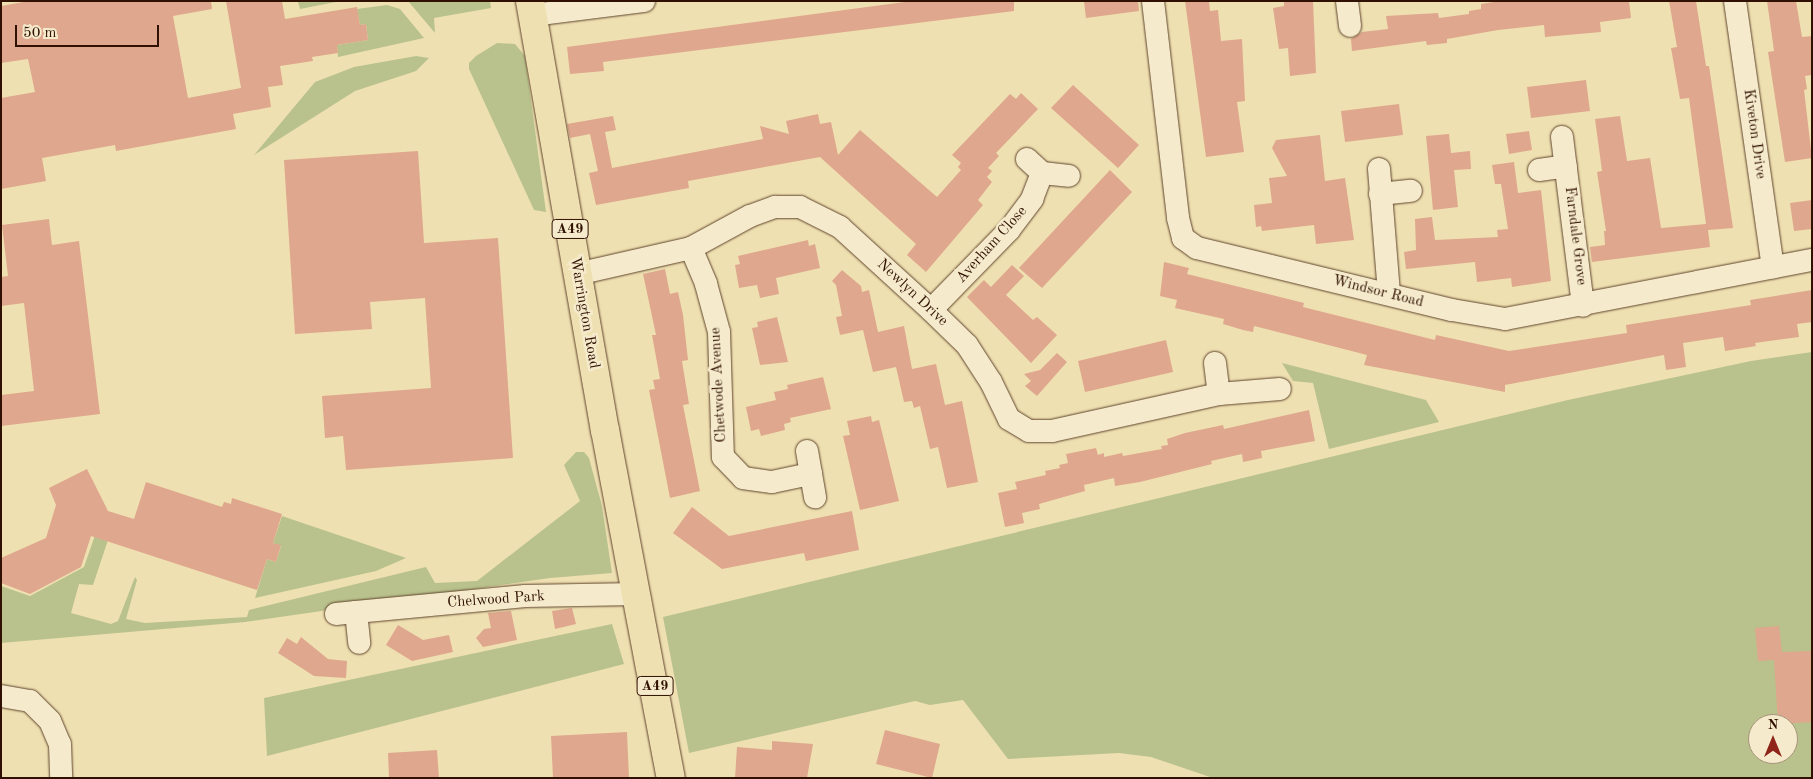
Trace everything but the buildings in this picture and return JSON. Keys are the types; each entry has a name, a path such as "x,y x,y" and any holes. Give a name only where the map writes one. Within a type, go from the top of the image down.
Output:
{"main road":[{"name":"Warrington Road","path":"531,8 577,274 637,594"},
{"name":"A49","path":"637,594 672,778"}],"street":[{"path":"531,8 644,1"},
{"name":"Windsor Road","path":"1153,1 1183,238 1196,248 1388,294 1505,319 1583,306 1812,260"},
{"path":"1347,1 1350,26"},
{"name":"Kiveton Drive","path":"1734,1 1773,267"},
{"name":"Farndale Grove","path":"1562,137 1583,306"},
{"name":"Averham Close","path":"932,310 1009,230 1032,199 1035,166 1069,176"},
{"name":"Farndale Grove","path":"1539,170 1566,166"},
{"path":"1379,169 1388,294"},
{"path":"1380,194 1411,191"},
{"name":"Newlyn Drive","path":"577,274 691,248 750,216 775,207 800,207 840,227 932,310 967,345 991,382 1009,419 1029,431 1052,431 1219,394 1280,388"},
{"name":"Chetwode Avenue","path":"691,248 706,284 719,332 723,457 743,478 772,482 811,474"},
{"path":"1216,364 1219,394"},
{"path":"806,451 815,498"},
{"name":"Chelwood Park","path":"359,643 346,613 525,596 637,594"},
{"path":"1,696 30,702 50,721 60,744 61,778"}],"green space":[{"path":"293,1 341,1 300,9 298,2"},
{"path":"408,1 490,1 491,8 434,18 435,33"},
{"path":"387,5 400,9 424,38 338,57 337,45 368,40 366,24 360,25 357,9"},
{"path":"497,43 515,44 525,56 546,212 534,210 469,69 469,63 476,56"},
{"path":"416,56 429,58 416,71 355,91 254,155 315,82 354,67"},
{"path":"1812,352 1812,778 1213,778 1151,757 1119,753 1008,759 963,700 930,705 915,701 689,753 663,617 1568,400 1751,361"},
{"path":"1282,363 1426,400 1439,422 1329,449 1313,383 1293,381"},
{"path":"576,452 584,452 589,458 602,506 612,573 550,578 245,622 1,643 1,586 30,596 84,567 101,518 114,522 93,585 79,584 71,613 111,624 118,621 135,577 137,580 126,619 145,623 247,617 249,610 426,567 435,583 477,581 580,501 564,465"},
{"path":"282,516 406,558 376,571 255,598 267,559 276,562 281,546 273,543"},
{"path":"612,624 624,664 267,756 264,698"}]}
